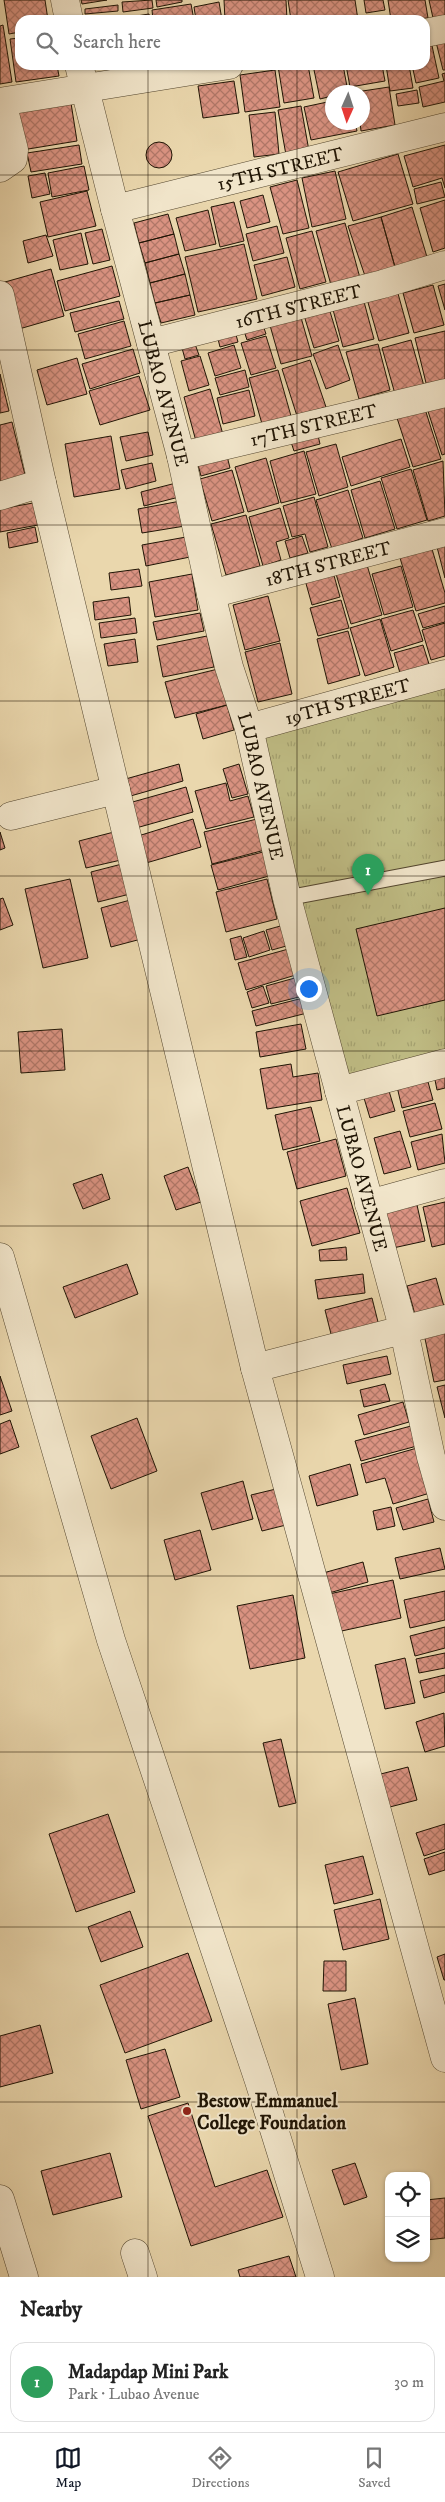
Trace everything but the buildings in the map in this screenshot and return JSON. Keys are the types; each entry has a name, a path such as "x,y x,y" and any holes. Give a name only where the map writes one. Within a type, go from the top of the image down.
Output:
{"street":[{"path":"65,0 68,15"},
{"path":"430,32 445,29"},
{"path":"0,168 13,159 14,150 1,102 81,77 167,70"},
{"name":"LUBAO AVENUE","path":"81,77 182,456 211,594 229,667 249,728 287,898 438,1455 445,1506"},
{"name":"15TH STREET","path":"115,209 445,127"},
{"name":"16TH STREET","path":"151,343 383,284 445,265"},
{"path":"0,296 6,361 42,483 255,1368 445,2058"},
{"name":"17TH STREET","path":"182,456 445,393"},
{"path":"0,496 42,483"},
{"name":"18TH STREET","path":"211,594 445,532"},
{"name":"19TH STREET","path":"249,728 445,674"},
{"path":"12,816 116,790"},
{"path":"339,1091 445,1063"},
{"path":"369,1204 445,1183"},
{"path":"0,1257 111,1640 259,2081 320,2277"},
{"path":"255,1368 445,1320"},
{"path":"0,2199 24,2277"}],"lane":[{"path":"287,898 445,868"}],"green space":[{"path":"445,676 445,1063 339,1091 249,728"}],"place":[{"name":"Madapdap Mini Park","path":"368,895"},
{"name":"Bestow Emmanuel College Foundation","path":"187,2111"}]}
